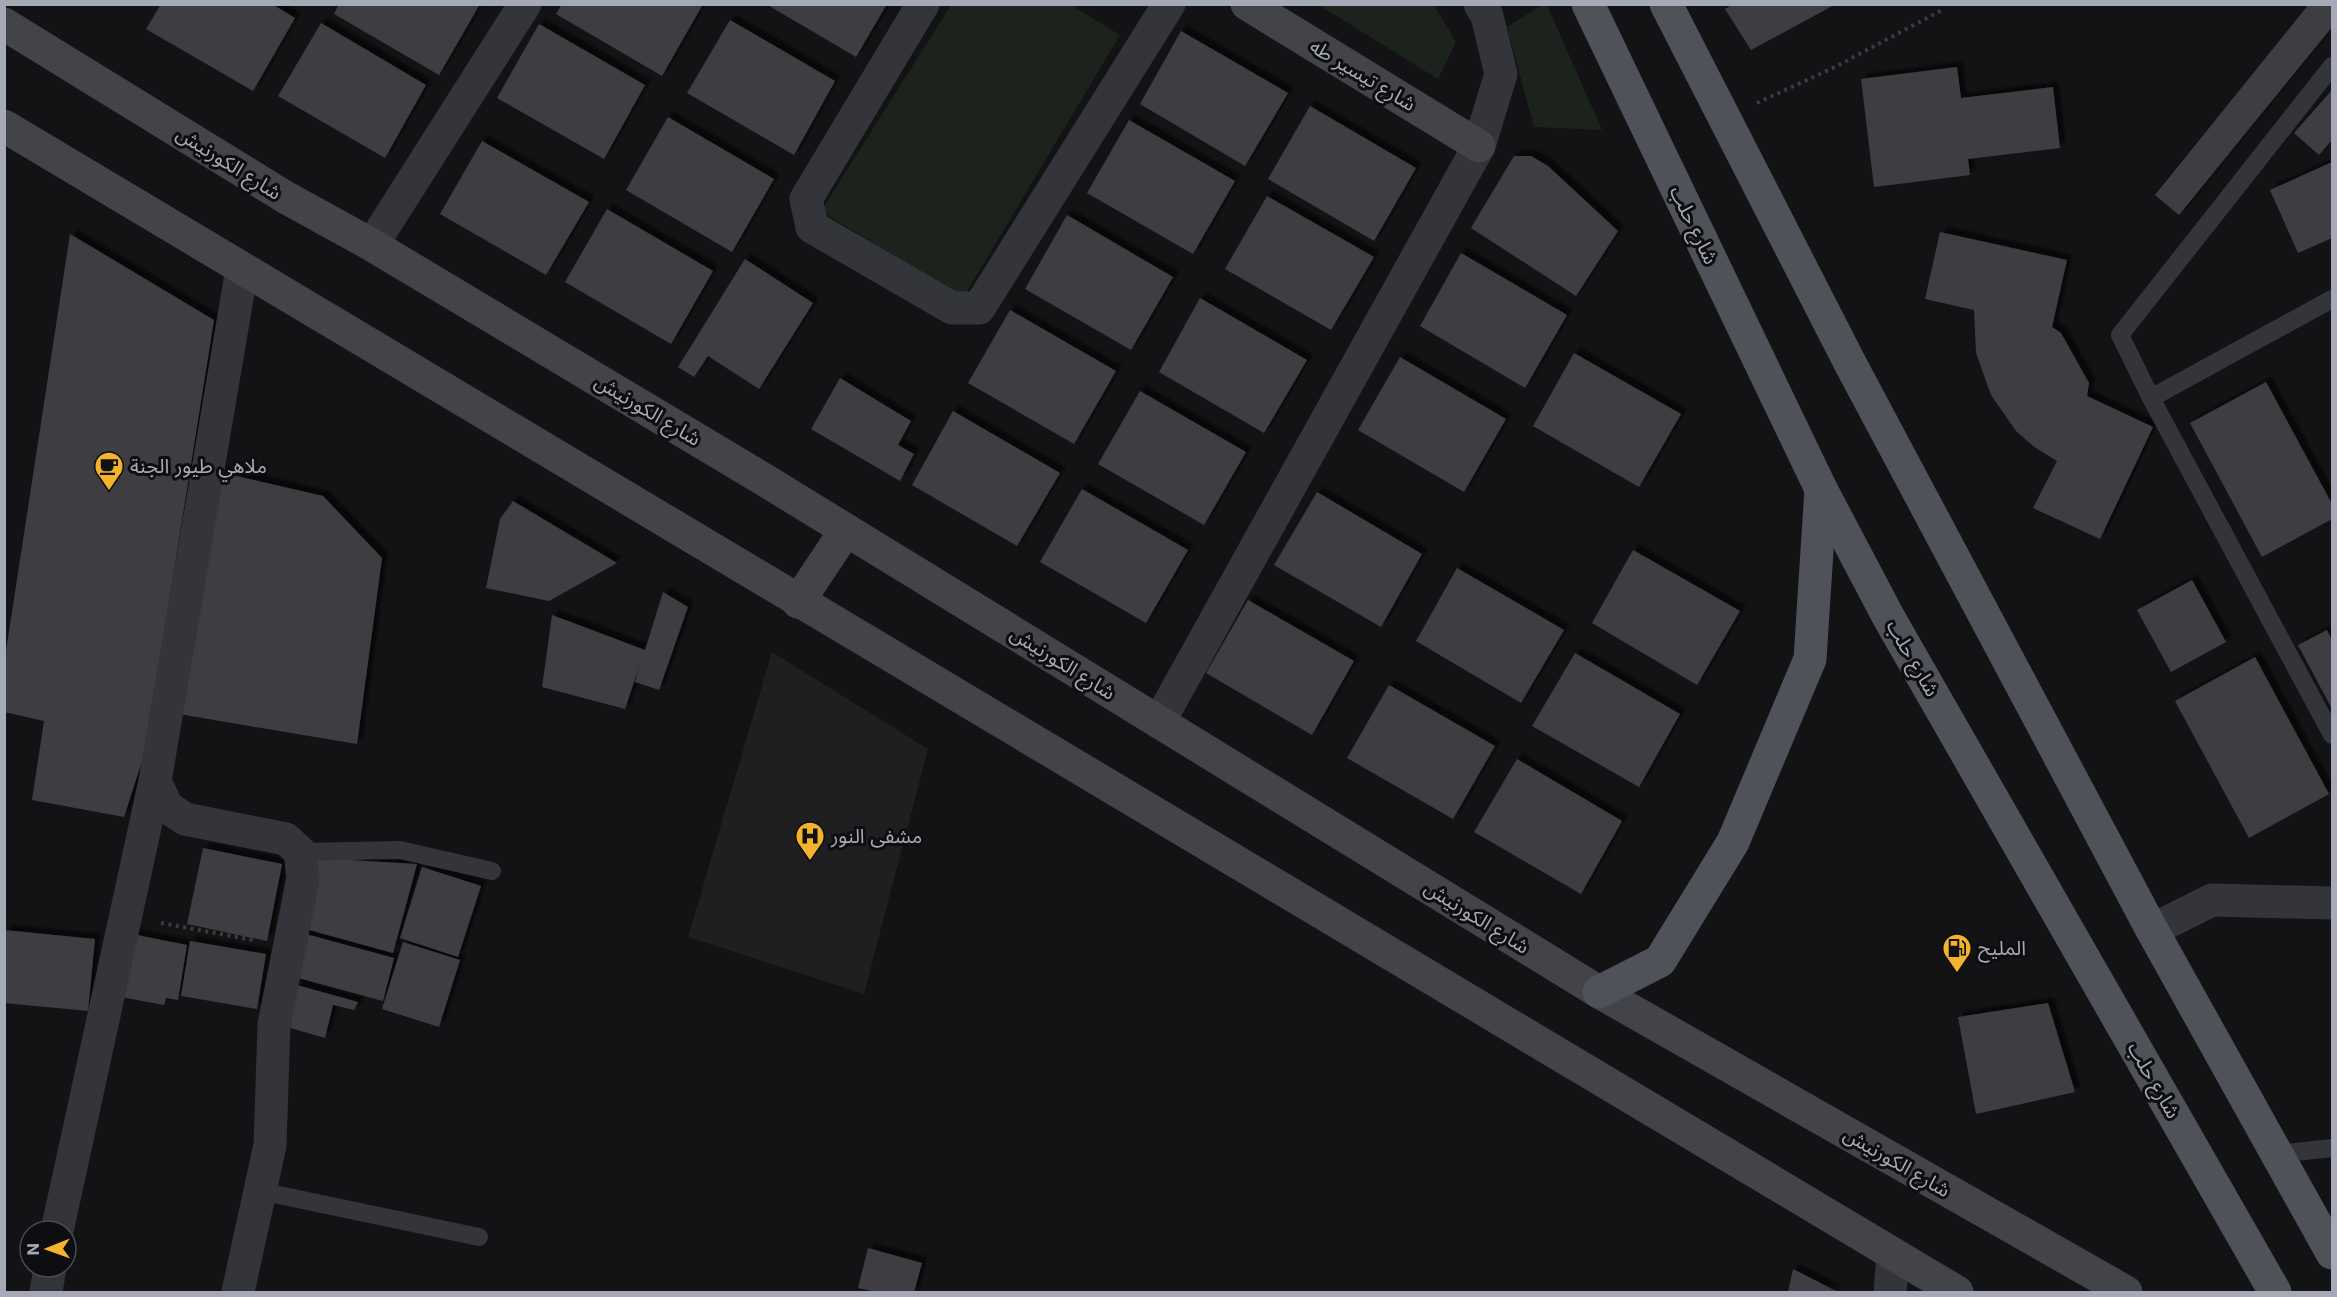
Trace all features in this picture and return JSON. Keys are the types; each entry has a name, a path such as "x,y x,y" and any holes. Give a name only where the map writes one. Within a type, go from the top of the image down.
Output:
{"main road":[{"name":"شارع تيسير طه","path":"1247,4 1479,146"},
{"name":"شارع حلب","path":"1588,4 1821,489 1889,618 2275,1293"},
{"path":"1666,4 1851,365 2152,930 2332,1253"},
{"name":"شارع الكورنيش","path":"4,24 285,197 372,245 846,530 1599,992 2126,1293"},
{"path":"4,126 1957,1293"},
{"path":"1599,992 1660,961 1733,842 1810,659 1821,489"},
{"path":"798,602 846,530"}],"street":[{"path":"372,245 525,4"},
{"path":"923,4 806,199 812,227 952,308 979,308 1168,4"},
{"path":"1159,722 1479,146 1502,74 1487,16 1480,4"},
{"path":"60,1219 155,781 242,269"},
{"path":"155,781 167,807 184,819 286,840 300,852 303,878 274,1025 270,1145 238,1293"},
{"path":"2152,930 2212,900 2332,903"},
{"path":"1890,1293 1893,1256"}],"lane":[{"path":"2332,66 2120,335 2151,398 2332,735"},
{"path":"2151,398 2332,299"},
{"path":"300,852 400,850 492,871"},
{"path":"2277,1154 2332,1148"},
{"path":"260,1191 479,1237"}],"path":[{"path":"1724,118 1835,67 1944,9"},
{"path":"124,916 290,947"}],"shaded area":[{"path":"951,5 1071,5 1120,35 963,298 821,211"},
{"path":"1319,5 1434,5 1456,42 1438,79"},
{"path":"1542,5 1547,5 1602,130 1534,127 1507,27"},
{"path":"772,652 928,749 864,994 688,937"}],"building":[{"path":"161,4 272,4 295,18 253,91 146,29"},
{"path":"339,4 480,4 439,75 334,14"},
{"path":"562,4 703,4 662,76 556,14"},
{"path":"766,4 887,4 856,57"},
{"path":"1733,4 1836,4 1751,50 1725,9"},
{"path":"2309,4 2332,4 2332,27 2179,215 2155,195"},
{"path":"730,20 835,81 794,155 687,93"},
{"path":"321,23 426,85 385,158 278,96"},
{"path":"539,24 645,85 604,159 497,98"},
{"path":"1181,31 1288,93 1245,166 1140,104"},
{"path":"1957,67 1961,98 2053,87 2060,148 1968,159 1970,175 1874,187 1861,79"},
{"path":"2332,90 2332,140 2319,155 2294,133"},
{"path":"1310,106 1416,168 1374,241 1268,179"},
{"path":"668,117 774,179 732,252 626,190"},
{"path":"1129,120 1235,181 1193,254 1087,193"},
{"path":"482,141 589,202 546,275 440,214"},
{"path":"1514,156 1531,156 1548,166 1618,231 1576,296 1471,228"},
{"path":"2332,162 2332,238 2298,253 2270,190"},
{"path":"1267,196 1374,257 1331,330 1225,269"},
{"path":"607,209 713,271 671,344 565,282"},
{"path":"1067,215 1173,277 1131,350 1025,289"},
{"path":"1940,232 2067,260 2052,327 2061,333 2089,383 2087,396 2153,427 2100,539 2033,508 2057,461 2033,446 2016,431 1991,395 1976,353 1974,310 1925,299"},
{"name":"ملاهي طيور الجنة","path":"70,234 214,320 145,752 124,817 32,800 44,721 4,712 4,664"},
{"path":"1461,253 1567,315 1525,388 1420,326"},
{"path":"745,259 813,303 759,389 708,356 694,377 678,367"},
{"path":"1200,298 1307,360 1264,433 1159,372"},
{"path":"1010,310 1116,371 1074,444 968,383"},
{"path":"1574,353 1681,414 1639,487 1533,426"},
{"path":"1400,357 1506,419 1464,492 1358,430"},
{"path":"840,378 911,421 898,445 914,454 900,481 811,429"},
{"path":"2266,382 2332,504 2332,519 2262,557 2190,423"},
{"path":"1140,391 1246,452 1204,525 1098,464"},
{"path":"953,411 1060,473 1017,546 912,485"},
{"path":"219,472 323,496 382,558 357,744 173,713"},
{"path":"1082,489 1188,550 1146,623 1040,562"},
{"path":"1317,492 1422,554 1381,627 1274,565"},
{"path":"513,501 617,563 549,601 486,588 500,519"},
{"path":"1633,550 1740,611 1697,685 1592,623"},
{"path":"1457,568 1564,630 1521,703 1416,641"},
{"path":"2192,580 2226,642 2171,672 2137,610"},
{"path":"663,592 688,607 659,690 635,682 640,664 625,709 542,687 552,615 645,650"},
{"path":"1248,600 1354,661 1312,735 1206,673"},
{"path":"2327,630 2332,640 2332,709 2298,645"},
{"path":"1575,653 1680,714 1639,787 1532,726"},
{"path":"2255,657 2329,794 2249,838 2175,701"},
{"path":"1389,685 1495,746 1453,819 1347,758"},
{"path":"1517,759 1622,821 1581,894 1474,832"},
{"path":"203,848 282,864 267,941 187,924"},
{"path":"315,858 417,864 393,953 302,928"},
{"path":"422,867 481,886 458,957 400,938"},
{"path":"4,930 95,939 88,1011 4,1003"},
{"path":"302,933 394,958 383,1001 291,976"},
{"path":"132,934 187,945 178,1000 166,998 164,1005 121,997"},
{"path":"190,941 266,954 257,1009 181,996"},
{"path":"403,942 460,960 439,1027 382,1009"},
{"path":"297,985 358,1002 354,1010 333,1005 325,1038 287,1027"},
{"path":"2048,1003 2075,1092 1976,1114 1958,1017"},
{"path":"868,1248 922,1263 914,1292 876,1292 858,1288"},
{"path":"1793,1269 1838,1292 1788,1292"}],"place":[{"name":"ملاهي طيور الجنة","path":"109,492"},
{"name":"مشفى النور","path":"810,862"},
{"name":"المليح","path":"1957,974"}]}
